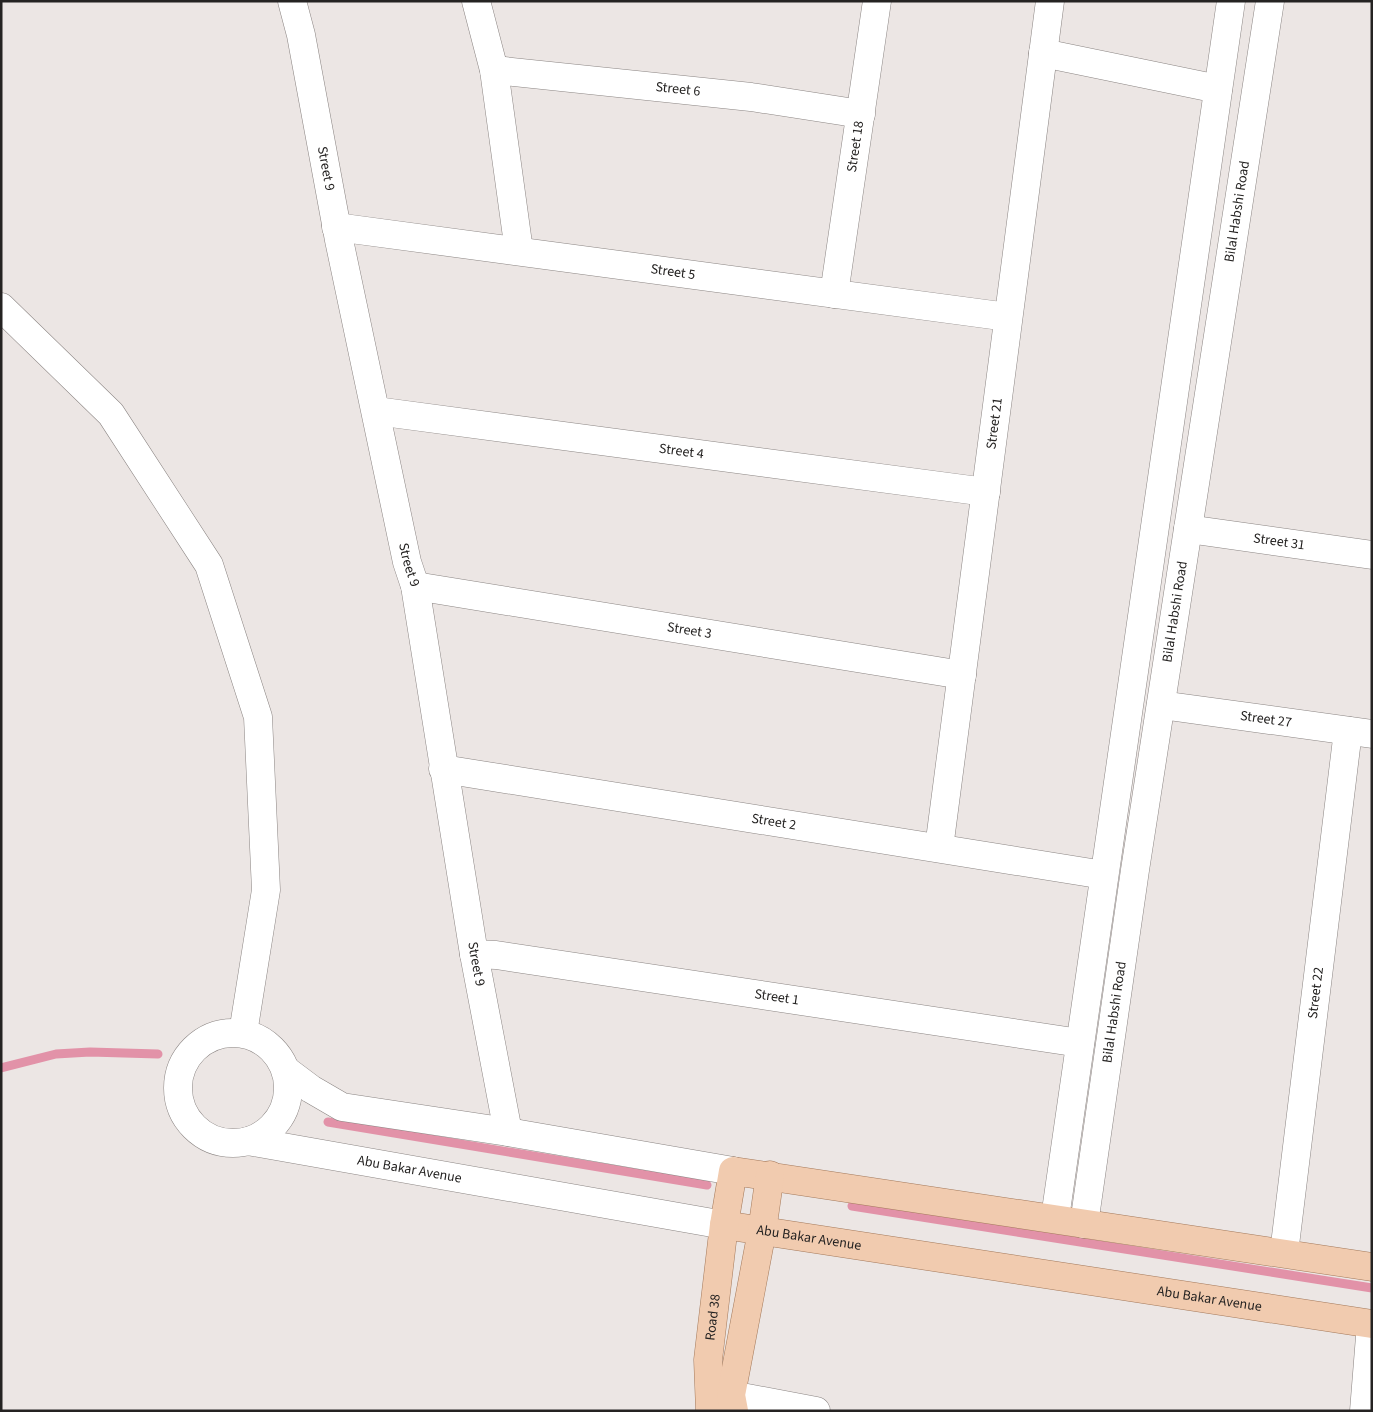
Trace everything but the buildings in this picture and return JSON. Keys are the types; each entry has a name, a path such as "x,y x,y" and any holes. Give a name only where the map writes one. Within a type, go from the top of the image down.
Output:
{"main road":[{"path":"733,1171 770,1175 1372,1267"},
{"name":"Road 38","path":"710,1411 708,1360 724,1225 733,1171"},
{"path":"733,1403 770,1175"},
{"name":"Abu Bakar Avenue","path":"724,1225 1372,1324"}],"street":[{"name":"Street 9","path":"292,1 301,35 336,227 407,562 415,586 474,954 508,1132"},
{"path":"476,1 494,70 519,251"},
{"name":"Street 18","path":"834,294 877,1"},
{"name":"Street 21","path":"939,848 1050,1"},
{"path":"1056,1218 1231,1"},
{"name":"Bilal Habshi Road","path":"1084,1224 1161,705 1270,1"},
{"path":"1043,53 1218,89"},
{"name":"Street 6","path":"494,70 751,97 861,114"},
{"name":"Street 5","path":"336,227 1008,317"},
{"path":"1,307 111,414 209,565 258,717 266,890 243,1033"},
{"name":"Street 4","path":"376,411 986,492"},
{"name":"Street 31","path":"1188,529 1372,554"},
{"name":"Street 3","path":"415,586 962,675"},
{"name":"Street 27","path":"1161,705 1360,733"},
{"name":"Street 22","path":"1284,1253 1360,733"},
{"name":"Street 2","path":"443,769 1104,875"},
{"name":"Street 1","path":"474,954 496,955 1080,1043"},
{"path":"287,1071 288,1092 284,1108 276,1123 263,1134 248,1141 231,1143 215,1140 200,1133 188,1121 180,1106 177,1090 179,1073 185,1058 196,1045 218,1035 243,1033 263,1041 278,1056 287,1071 311,1089 342,1106 508,1132 733,1171"},
{"name":"Abu Bakar Avenue","path":"248,1141 724,1225"},
{"path":"1364,1411 1372,1324"},
{"path":"733,1403 816,1411"}],"waterway":[{"path":"1,1068 56,1054 90,1052 158,1054"},
{"path":"328,1122 707,1185"},
{"path":"852,1206 1372,1288"}]}
